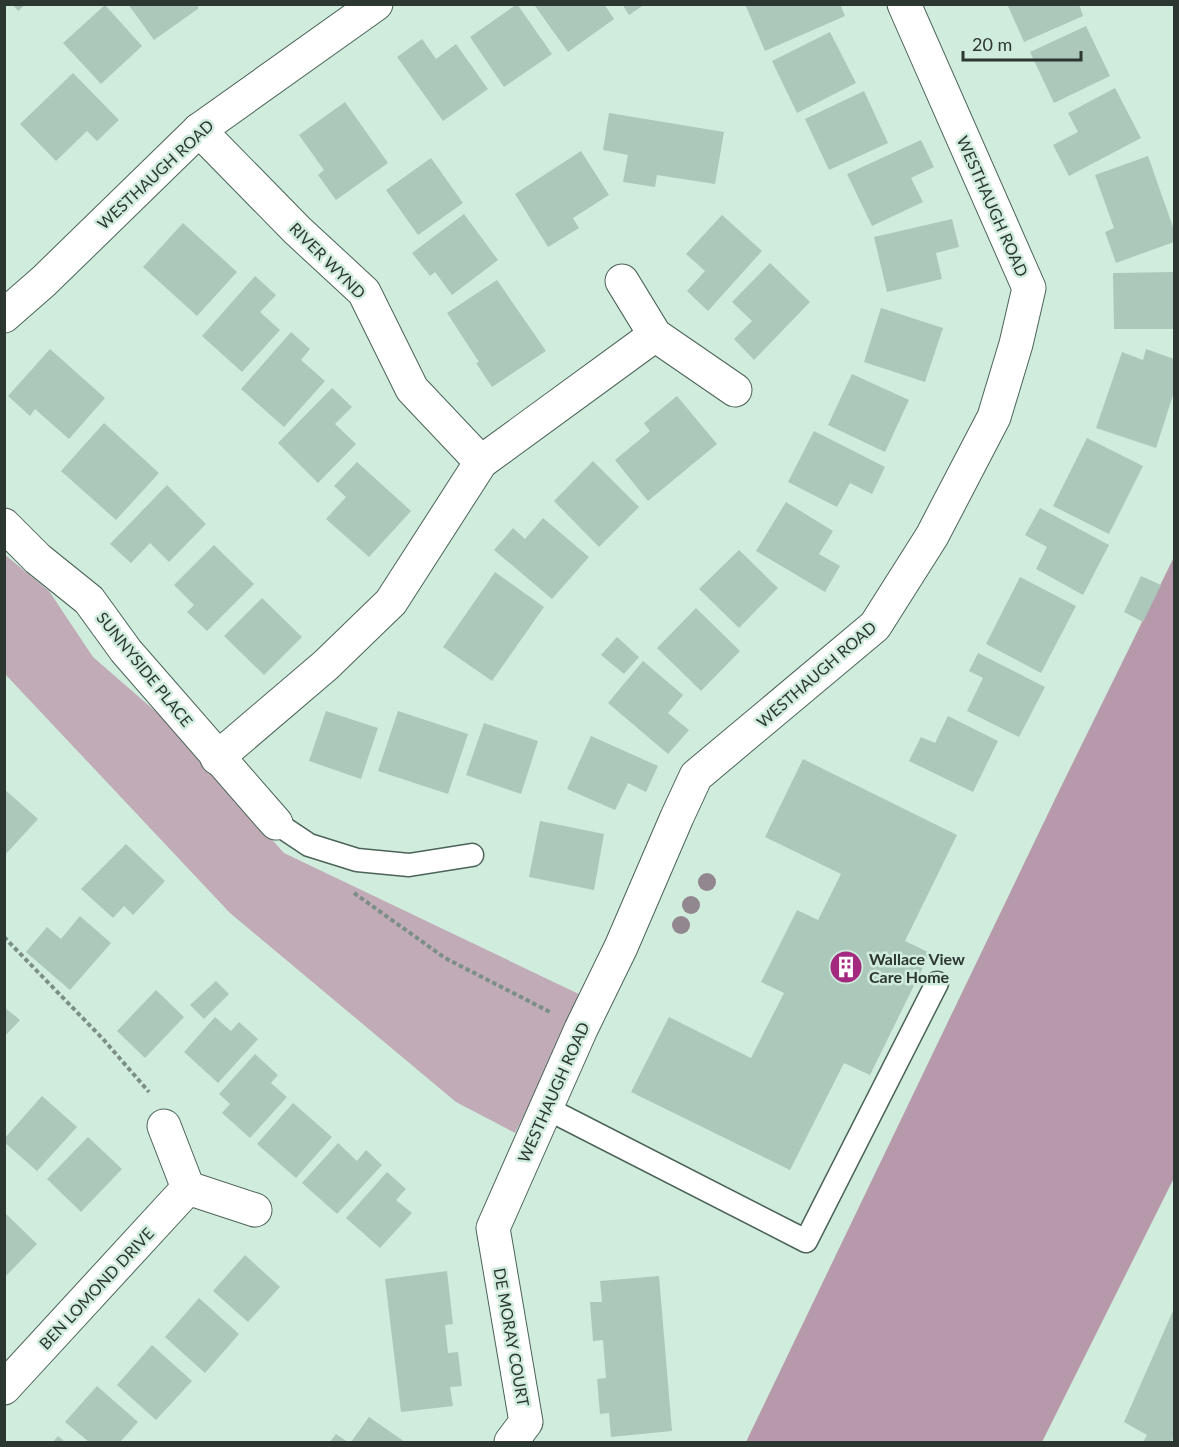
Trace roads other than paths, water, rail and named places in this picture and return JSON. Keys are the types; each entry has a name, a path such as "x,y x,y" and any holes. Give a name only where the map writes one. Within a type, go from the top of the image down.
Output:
{"street":[{"name":"WESTHAUGH ROAD","path":"4,316 44,281 199,130 376,4"},
{"name":"WESTHAUGH ROAD","path":"493,1228 696,776 875,626 932,536 994,417 1016,344 1029,288 904,4"},
{"name":"RIVER WYND","path":"199,130 297,230 364,292 412,389 481,462"},
{"path":"622,281 655,335 735,390"},
{"path":"218,758 326,665 391,602 481,462 655,335"},
{"name":"SUNNYSIDE PLACE","path":"4,525 38,559 89,600 126,651 276,823"},
{"path":"164,1126 188,1188 255,1210"},
{"name":"BEN LOMOND DRIVE","path":"4,1388 188,1188"},
{"name":"DE MORAY COURT","path":"493,1228 526,1422 511,1443"}],"lane":[{"path":"276,823 309,845 357,860 410,865 472,855"},
{"path":"546,1108 806,1241 937,983"}],"place":[{"name":"Wallace View Care Home","path":"846,967"}]}
